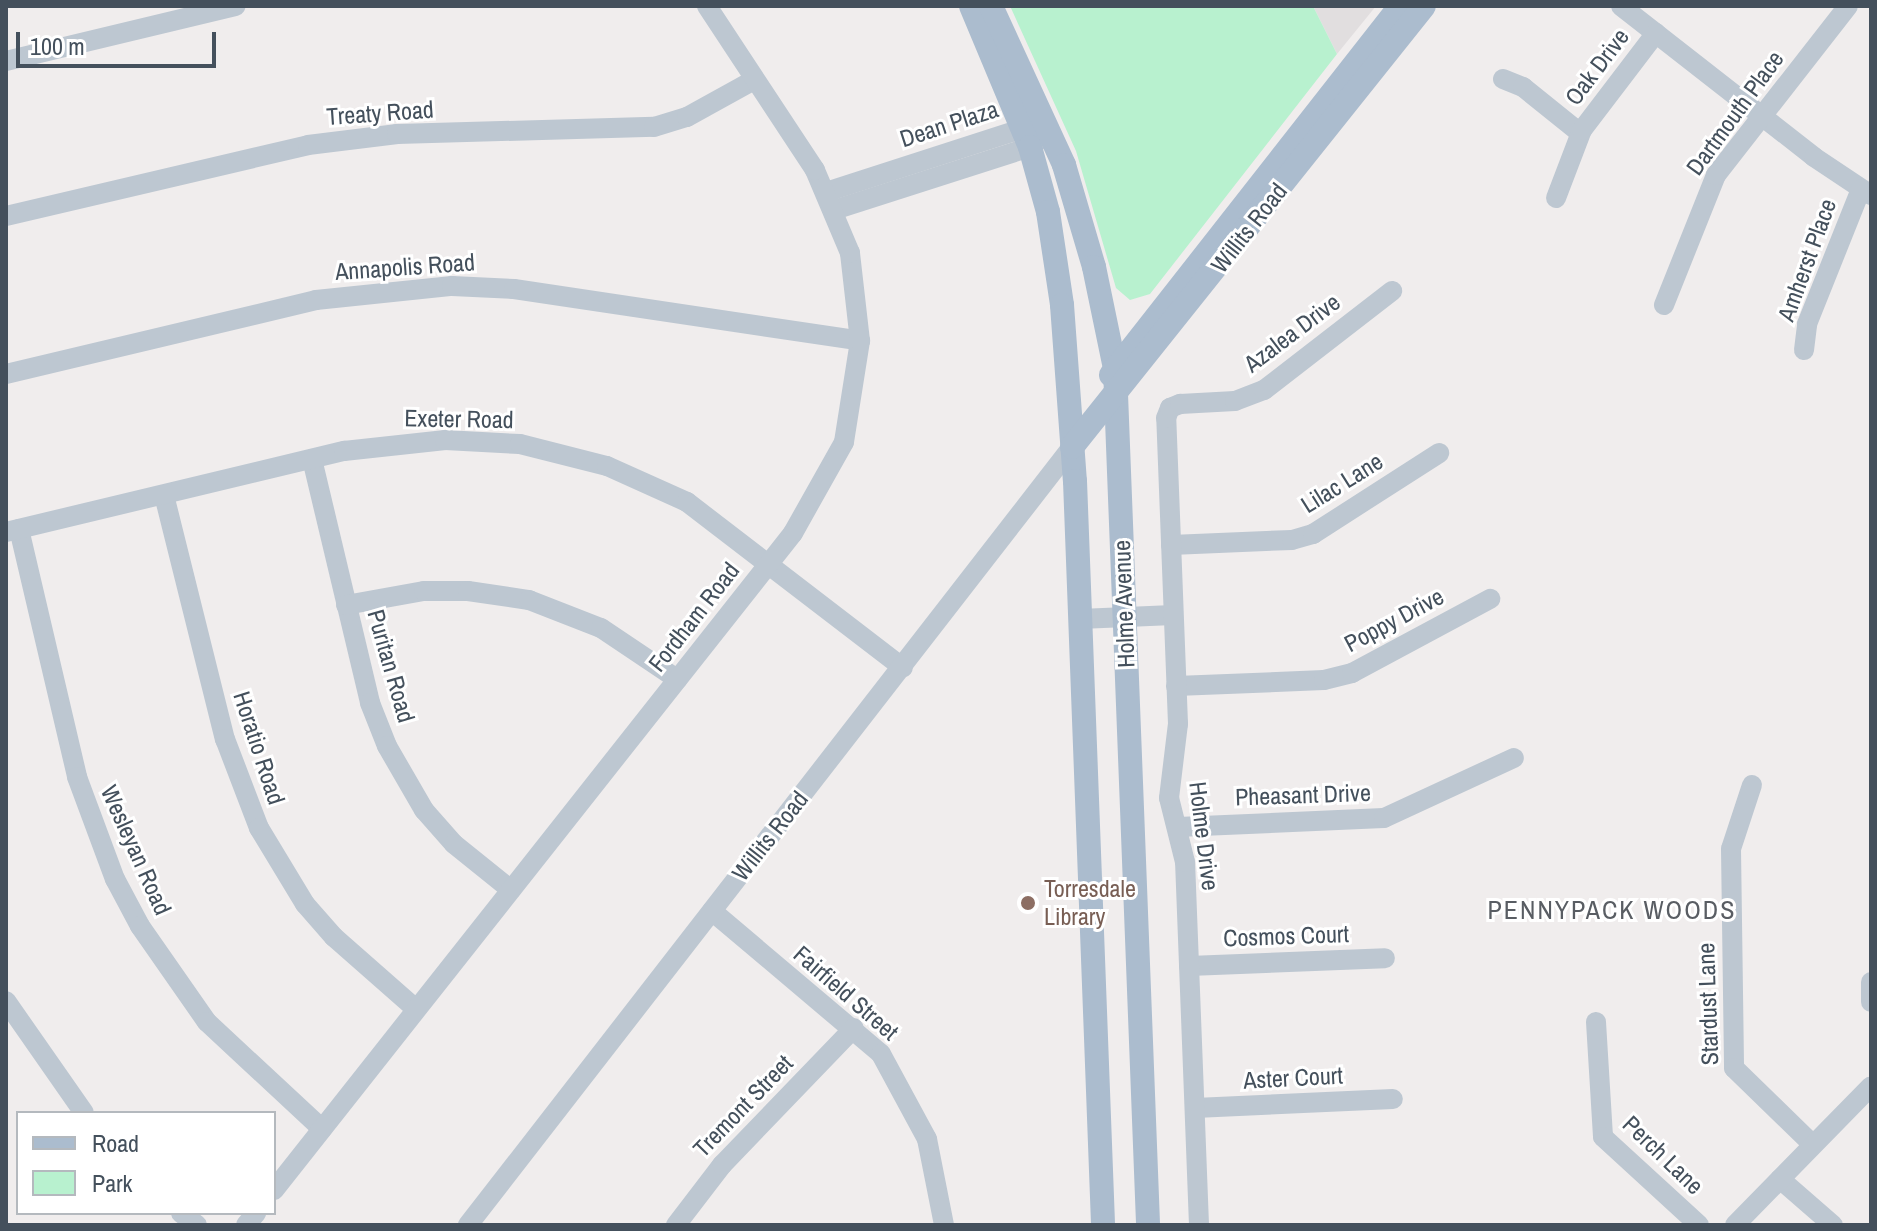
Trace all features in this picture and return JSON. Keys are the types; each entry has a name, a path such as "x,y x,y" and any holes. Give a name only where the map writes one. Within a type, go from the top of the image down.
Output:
{"main road":[{"name":"Holme Avenue","path":"971,6 1027,138 1056,259 1072,447 1103,1225"},
{"name":"Holme Avenue","path":"991,6 1050,130 1085,234 1115,368 1148,1225"},
{"name":"Willits Road","path":"1072,447 1115,368 1400,6"},
{"name":"Willits Road","path":"1072,447 1116,396 1424,6"},
{"path":"1096,1029 1140,1027"}],"street":[{"path":"6,61 235,6"},
{"name":"Fordham Road","path":"276,1187 771,561 824,484 844,442 860,341 850,253 830,201 707,6"},
{"path":"1621,6 1761,117 1866,192"},
{"name":"Dartmouth Place","path":"1664,305 1710,187 1848,6"},
{"name":"Oak Drive","path":"1556,198 1580,133 1656,33"},
{"name":"Oak Drive","path":"1503,79 1523,87 1580,133"},
{"name":"Treaty Road","path":"6,216 308,145 397,134 654,127 687,117 754,80"},
{"name":"Dean Plaza","path":"830,201 1050,130"},
{"name":"Amherst Place","path":"1804,350 1807,324 1866,192"},
{"name":"Annapolis Road","path":"6,374 316,300 452,286 514,289 860,341"},
{"name":"Azalea Drive","path":"1170,408 1235,401 1256,394 1392,291"},
{"name":"Holme Drive","path":"1170,408 1166,418 1176,686 1169,798 1178,827 1189,966 1199,1225"},
{"name":"Exeter Road","path":"12,530 312,459 445,440 520,444 563,453 640,478 687,502 771,561 903,668"},
{"name":"Willits Road","path":"468,1225 1072,447"},
{"name":"Lilac Lane","path":"1171,545 1292,540 1313,534 1439,453"},
{"name":"Puritan Road","path":"312,459 370,703 404,779 454,844 511,890"},
{"name":"Horatio Road","path":"164,495 225,739 259,828 305,904 334,937 416,1009"},
{"name":"Wesleyan Road","path":"12,530 77,777 115,879 140,926 207,1022 322,1129"},
{"path":"346,605 424,591 468,591 529,600 601,628 677,679"},
{"name":"Poppy Drive","path":"1176,686 1324,680 1352,673 1490,599"},
{"path":"1080,619 1173,615"},
{"name":"Pheasant Drive","path":"1178,827 1384,818 1514,758"},
{"name":"Stardust Lane","path":"1752,785 1731,849 1734,1068 1811,1143"},
{"name":"Fairfield Street","path":"712,911 854,1028 881,1054 915,1109 939,1183 944,1225"},
{"name":"Cosmos Court","path":"1189,966 1385,958"},
{"path":"1871,982 1871,1002"},
{"path":"6,1001 83,1111"},
{"name":"Perch Lane","path":"1596,1022 1603,1137 1699,1225"},
{"name":"Tremont Street","path":"676,1225 722,1165 854,1028"},
{"path":"1735,1225 1811,1143 1871,1086"},
{"name":"Aster Court","path":"1195,1108 1393,1099"},
{"path":"1780,1179 1833,1225"}],"shaded area":[{"path":"1313,6 1376,6 1337,54"}],"green space":[{"path":"1010,6 1313,6 1337,54 1150,294 1130,300 1116,288 1076,151"}],"place":[{"name":"Torresdale Library","path":"1028,903"}],"district":[{"name":"PENNYPACK WOODS","path":"1612,910"}]}
